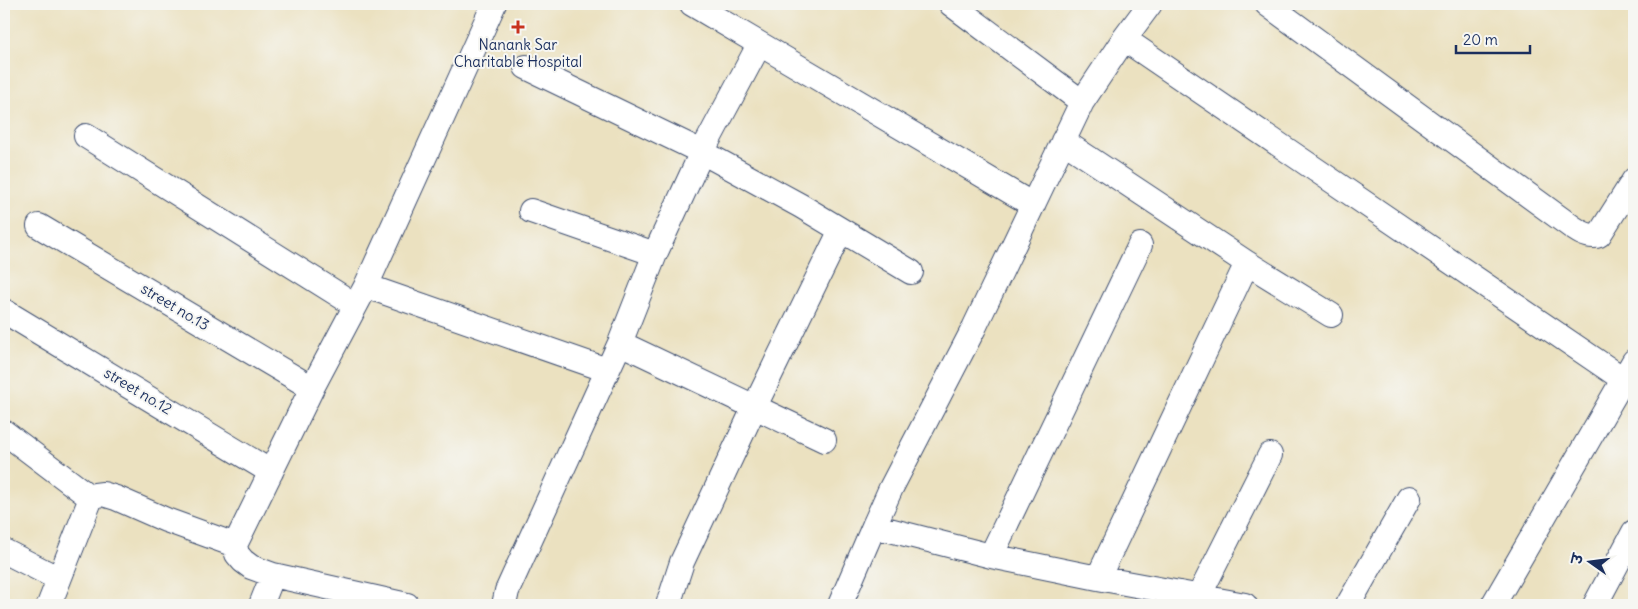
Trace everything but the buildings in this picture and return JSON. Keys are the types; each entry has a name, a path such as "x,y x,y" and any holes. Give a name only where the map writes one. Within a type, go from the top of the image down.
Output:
{"street":[{"path":"407,605 376,602 273,575 251,567 243,561 237,554 235,545 360,295 494,4"},
{"path":"692,4 1032,205"},
{"path":"952,4 1082,102"},
{"path":"840,605 891,488 974,328 1082,102 1150,4"},
{"path":"1267,4 1584,234 1591,237 1599,235 1634,180"},
{"path":"1124,39 1629,370 1493,605"},
{"path":"504,605 507,591 620,343 655,254 702,152 759,44"},
{"path":"526,67 702,152 841,230 911,272"},
{"path":"86,136 360,295 607,370"},
{"path":"1063,141 1247,264 1331,315"},
{"path":"531,211 655,254"},
{"name":"street no.13","path":"39,226 312,388"},
{"path":"668,605 682,562 755,406 841,230"},
{"path":"991,556 1140,245"},
{"path":"1098,578 1247,264"},
{"name":"street no.12","path":"4,311 271,472"},
{"path":"620,343 824,440"},
{"path":"4,432 91,498"},
{"path":"1199,596 1270,455"},
{"path":"49,605 91,498 95,495 103,494 116,498 166,520 235,545"},
{"path":"1348,605 1410,498"},
{"path":"874,526 991,556 1245,605"},
{"path":"1595,605 1634,532"},
{"path":"4,551 59,579"},
{"path":"261,605 273,575"}],"place":[{"name":"Nanank Sar Charitable Hospital","path":"518,27"}]}
